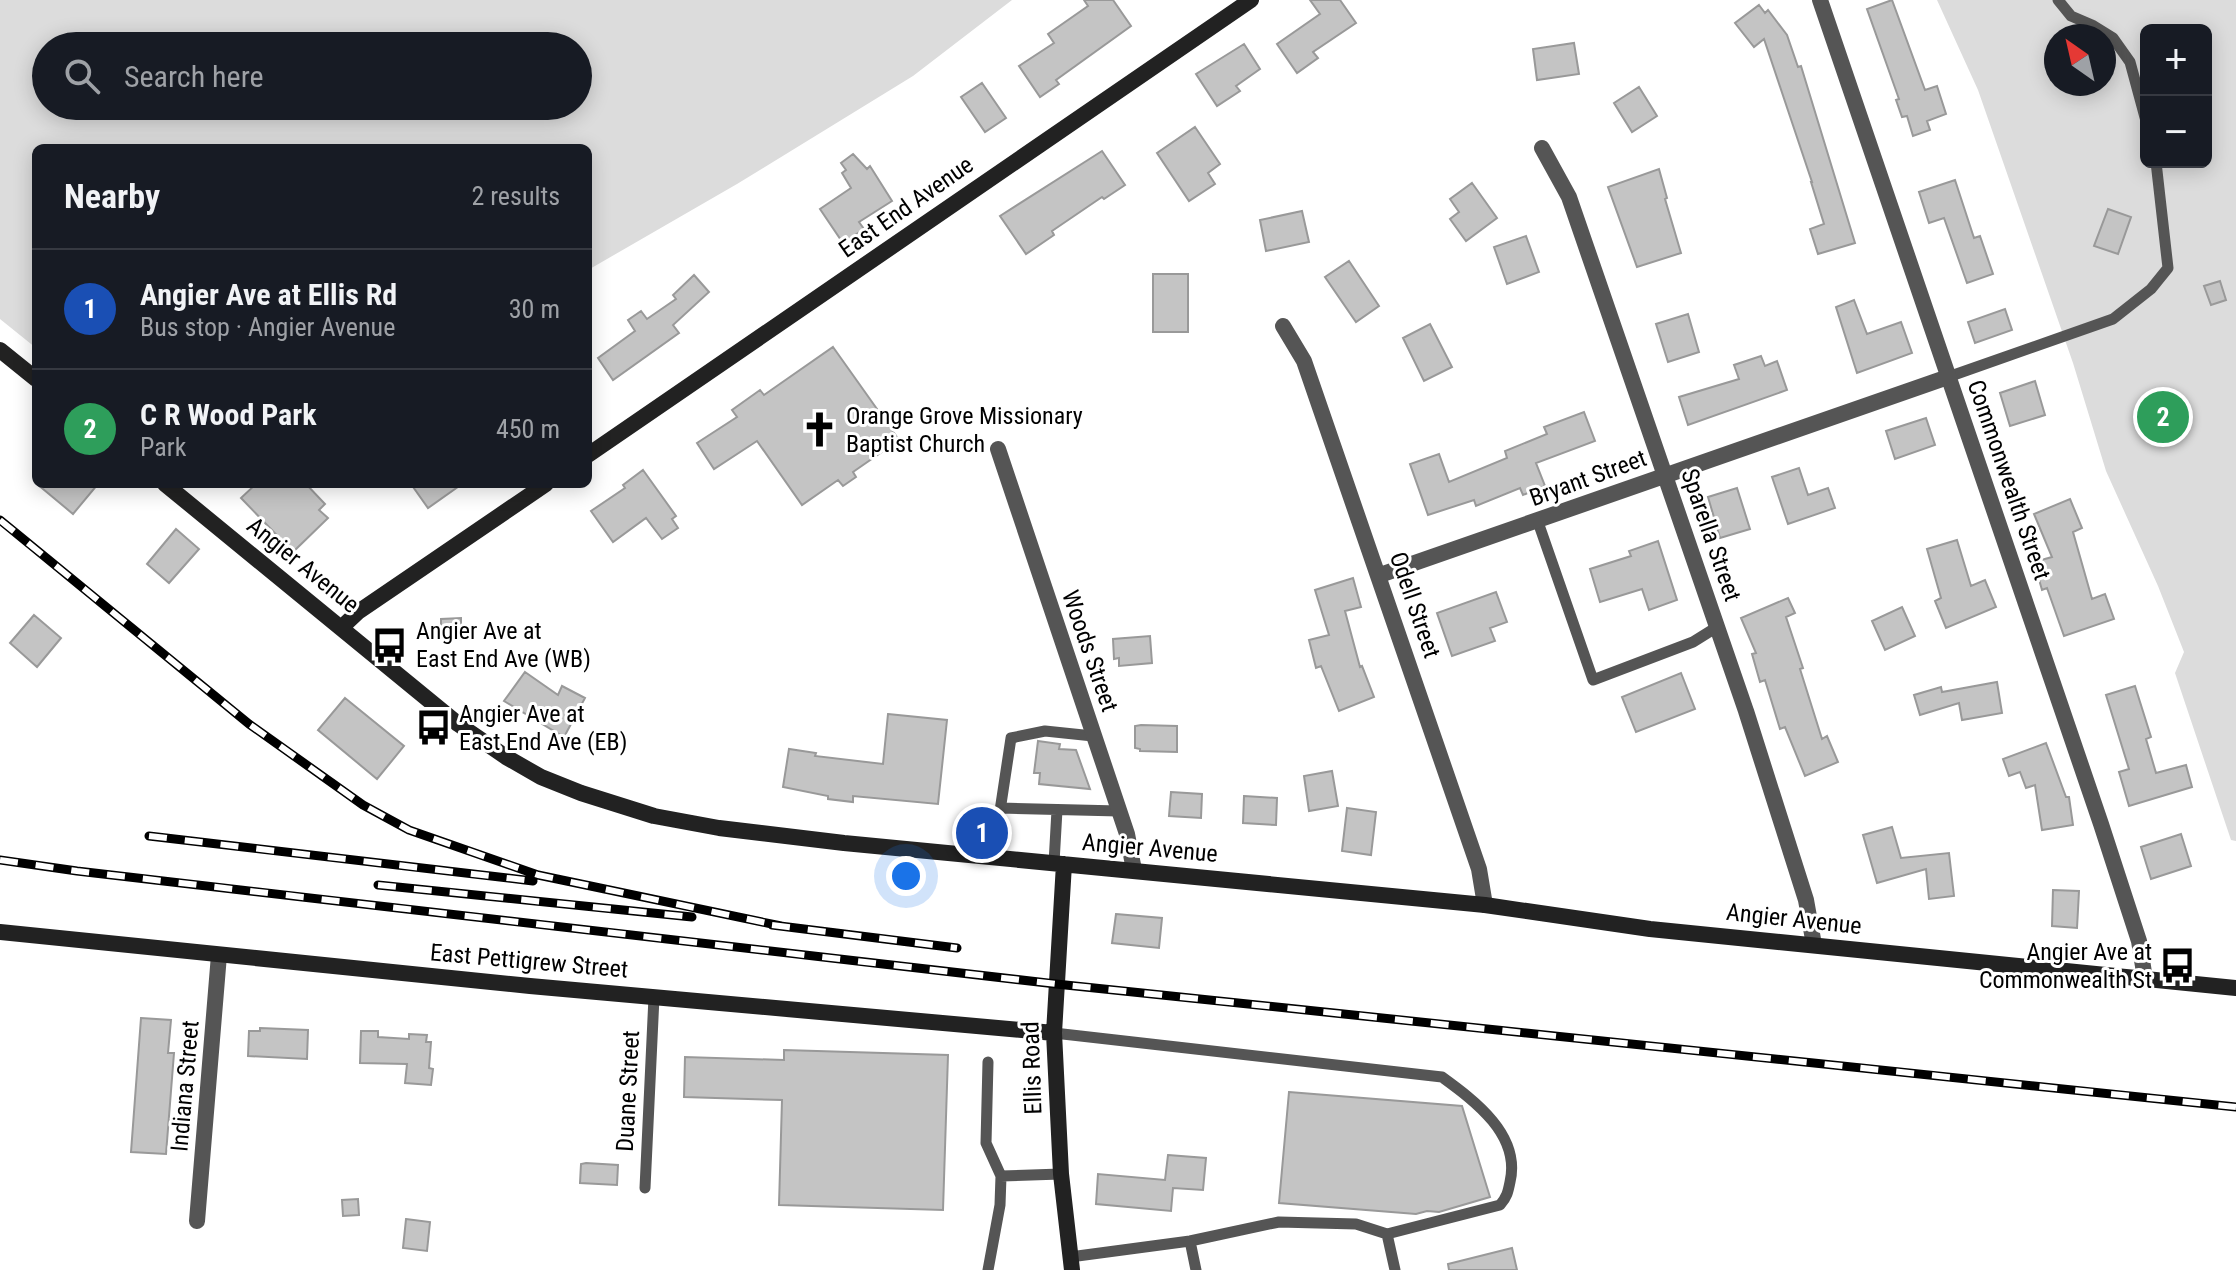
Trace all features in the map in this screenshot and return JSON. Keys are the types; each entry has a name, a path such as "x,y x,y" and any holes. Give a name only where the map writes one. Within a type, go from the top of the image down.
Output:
{"main road":[{"name":"East End Avenue","path":"592,452 1251,0"},
{"path":"0,350 32,376"},
{"name":"Angier Avenue","path":"170,488 458,724 506,757 541,777 581,793 654,816 719,828 1485,905 1650,929 2236,988"},
{"path":"341,628 358,612 540,488"},
{"name":"Ellis Road","path":"1059,864 1054,1033 1061,1174 1071,1264"},
{"name":"East Pettigrew Street","path":"0,932 1054,1033"}],"street":[{"name":"Commonwealth Street","path":"1820,0 2139,941 2145,979"},
{"name":"Sparella Street","path":"1542,148 1569,197 1717,627 1806,900 1814,945"},
{"name":"Odell Street","path":"1283,326 1304,361 1380,575 1479,869 1485,905"},
{"name":"Bryant Street","path":"1380,575 1948,377"},
{"name":"Woods Street","path":"998,449 1119,811 1134,870"},
{"name":"Indiana Street","path":"197,1221 219,955"}],"lane":[{"path":"2058,0 2071,16 2113,38 2130,62 2140,99"},
{"path":"1948,377 2113,319 2151,289 2168,268 2157,168"},
{"path":"1538,522 1593,680 1693,642 1717,627"},
{"path":"993,857 1011,738 1045,731 1093,736"},
{"path":"1001,808 1119,811"},
{"path":"1057,810 1059,864"},
{"name":"Duane Street","path":"645,1188 654,997"},
{"path":"1054,1033 1442,1077 1470,1097 1503,1134 1511,1153 1512,1175 1507,1197 1500,1205 1387,1234 1356,1224 1279,1222 1071,1264"},
{"path":"988,1062 986,1143 1001,1176 1000,1205 988,1270"},
{"path":"1001,1176 1061,1174"},
{"path":"1387,1234 1395,1270"},
{"path":"1190,1241 1196,1270"}],"shaded area":[{"path":"0,0 1012,0 913,76 737,184 592,268 592,144 32,144 32,345 0,319"},
{"path":"1937,0 2236,0 2236,841 2231,840 2175,673 2184,652 2106,471 2073,363 1978,90"}],"building":[{"path":"1084,0 1113,0 1131,26 1056,80 1059,84 1040,97 1019,66 1054,43 1048,34 1088,6"},
{"path":"1310,0 1340,0 1356,23 1313,52 1318,58 1297,73 1277,44 1320,14"},
{"path":"1892,0 1925,90 1937,86 1946,114 1927,121 1930,130 1913,136 1907,116 1902,117 1896,100 1899,99 1867,9"},
{"path":"1759,5 1765,13 1768,10 1787,35 1798,67 1801,66 1855,243 1818,254 1810,229 1824,224 1764,39 1754,47 1735,23"},
{"path":"1574,43 1579,74 1537,80 1533,49"},
{"path":"1244,44 1260,69 1236,86 1240,91 1217,106 1196,74"},
{"path":"982,83 1006,118 985,132 961,97"},
{"path":"1639,87 1657,116 1632,132 1614,103"},
{"path":"1195,127 1220,164 1208,173 1215,184 1189,201 1157,153"},
{"path":"1102,151 1125,185 1052,231 1054,235 1026,254 1000,216"},
{"path":"853,154 867,169 870,166 892,201 859,222 864,229 843,243 820,209 851,188 842,173 846,170 841,163"},
{"path":"1659,169 1681,253 1637,267 1608,187"},
{"path":"1955,180 1974,238 1980,236 1993,274 1967,283 1944,218 1929,223 1919,192"},
{"path":"1472,183 1497,218 1466,241 1450,219 1459,212 1450,199"},
{"path":"2108,209 2131,217 2118,254 2094,246"},
{"path":"1302,211 1309,242 1266,251 1260,220"},
{"path":"1526,236 1539,272 1507,284 1494,247"},
{"path":"1349,261 1379,306 1356,322 1325,277"},
{"path":"1153,274 1188,274 1188,332 1153,332"},
{"path":"694,275 709,292 673,325 679,333 613,380 598,358 635,331 628,320 641,311 647,319 676,299 673,295"},
{"path":"2220,281 2226,300 2211,305 2204,286"},
{"path":"1854,300 1867,334 1901,322 1912,353 1857,373 1836,307"},
{"path":"2005,309 2012,330 1975,343 1968,322"},
{"path":"1688,314 1699,352 1668,362 1656,324"},
{"path":"1430,324 1452,367 1424,381 1403,338"},
{"name":"Orange Grove Missionary Baptist Church","path":"833,347 899,440 853,472 856,477 843,486 838,480 802,505 757,441 714,469 697,443 737,417 732,410 760,390 764,395"},
{"path":"1761,356 1765,366 1777,361 1787,390 1688,425 1679,397 1739,379 1734,365"},
{"path":"2035,381 2045,415 2010,426 2000,393"},
{"path":"1584,412 1595,441 1536,463 1545,486 1523,495 1520,488 1476,506 1474,500 1428,515 1410,464 1439,454 1449,482 1507,458 1505,451 1547,434 1544,427"},
{"path":"1926,418 1935,445 1895,459 1886,431"},
{"path":"1799,468 1808,495 1828,488 1835,508 1788,524 1772,477"},
{"path":"643,470 676,516 672,519 678,528 662,539 646,518 613,542 591,511 625,488 623,485"},
{"path":"42,488 95,488 73,514"},
{"path":"252,488 310,488 325,504 319,510 328,518 293,552 241,498"},
{"path":"414,488 456,488 428,508"},
{"path":"1737,488 1750,529 1720,538 1708,497"},
{"path":"2070,499 2082,528 2073,532 2092,599 2105,594 2114,619 2064,636 2047,588 2042,590 2034,562 2052,557 2034,514"},
{"path":"176,529 199,549 169,583 147,564"},
{"path":"1957,540 1971,586 1985,580 1996,607 1946,628 1935,601 1941,598 1927,549"},
{"path":"1658,541 1677,600 1649,610 1642,589 1600,602 1590,569 1631,556 1629,551"},
{"path":"1353,578 1361,607 1345,611 1360,667 1374,697 1339,711 1321,666 1316,668 1309,640 1329,635 1315,590"},
{"path":"1496,592 1507,622 1490,628 1495,641 1452,656 1437,613"},
{"path":"1788,598 1795,613 1786,617 1803,668 1800,669 1822,739 1827,736 1838,762 1805,776 1785,727 1780,729 1765,680 1760,682 1752,654 1756,653 1741,618"},
{"path":"1902,607 1915,636 1885,650 1872,621"},
{"path":"34,615 61,638 37,667 10,643"},
{"path":"461,618 461,639 441,640 441,619"},
{"path":"1150,636 1152,663 1119,666 1119,658 1114,659 1113,639"},
{"path":"525,672 558,695 562,686 585,698 564,737 504,701"},
{"path":"1681,673 1695,709 1636,732 1622,697"},
{"path":"1997,682 2002,713 1962,720 1959,703 1920,715 1914,695 1941,687 1942,692"},
{"path":"2135,686 2151,737 2146,739 2156,773 2186,765 2192,787 2129,806 2119,772 2129,769 2106,695"},
{"path":"345,698 404,746 377,779 318,730"},
{"path":"888,714 947,720 938,804 853,796 853,802 783,787 789,749 816,753 815,756 883,764"},
{"path":"1135,726 1177,726 1177,752 1140,751 1135,748"},
{"path":"1038,741 1060,744 1059,749 1076,750 1090,789 1039,784 1040,773 1034,773"},
{"path":"2046,743 2066,797 2069,797 2073,825 2042,830 2035,785 2026,788 2020,772 2009,776 2003,759"},
{"path":"1332,771 1338,806 1309,811 1304,776"},
{"path":"1171,792 1202,794 1201,818 1169,816"},
{"path":"1244,796 1277,798 1276,825 1243,823"},
{"path":"1347,808 1376,812 1371,855 1342,851"},
{"path":"1892,827 1901,858 1949,853 1954,896 1929,899 1926,869 1877,883 1863,835"},
{"path":"2181,834 2191,866 2151,879 2141,847"},
{"path":"2053,890 2079,891 2077,928 2052,926"},
{"path":"1116,914 1162,918 1159,948 1112,943"},
{"path":"141,1018 171,1020 168,1053 174,1053 166,1154 131,1152"},
{"path":"260,1028 308,1030 307,1059 248,1056 249,1031 260,1031"},
{"path":"361,1031 378,1031 378,1037 409,1039 409,1034 427,1035 426,1042 431,1042 431,1085 405,1083 407,1064 360,1063"},
{"path":"784,1050 948,1055 943,1210 779,1205 782,1100 684,1097 685,1057 784,1060"},
{"path":"1289,1092 1462,1106 1490,1197 1439,1212 1416,1214 1279,1203"},
{"path":"1168,1155 1206,1158 1203,1190 1173,1188 1171,1211 1096,1204 1098,1174 1165,1180"},
{"path":"581,1164 618,1165 617,1185 580,1183"},
{"path":"358,1199 359,1215 343,1216 342,1200"},
{"path":"406,1219 430,1222 427,1251 403,1248"},
{"path":"1512,1248 1517,1270 1449,1270 1448,1264"}],"railway":[{"path":"0,520 249,724 363,805 409,830 538,875 781,926"},
{"path":"149,836 533,881"},
{"path":"0,860 1056,984 2236,1107"},
{"path":"378,885 692,917"},
{"path":"772,925 957,948"}],"place":[{"name":"C R Wood Park","path":"2163,417"},
{"name":"Orange Grove Missionary Baptist Church","path":"820,430"},
{"name":"Angier Ave at East End Ave (WB)","path":"390,645"},
{"name":"Angier Ave at East End Ave (EB)","path":"433,728"},
{"name":"Angier Ave at Ellis Rd","path":"982,833"},
{"name":"Angier Ave at Commonwealth St","path":"2178,966"}]}
